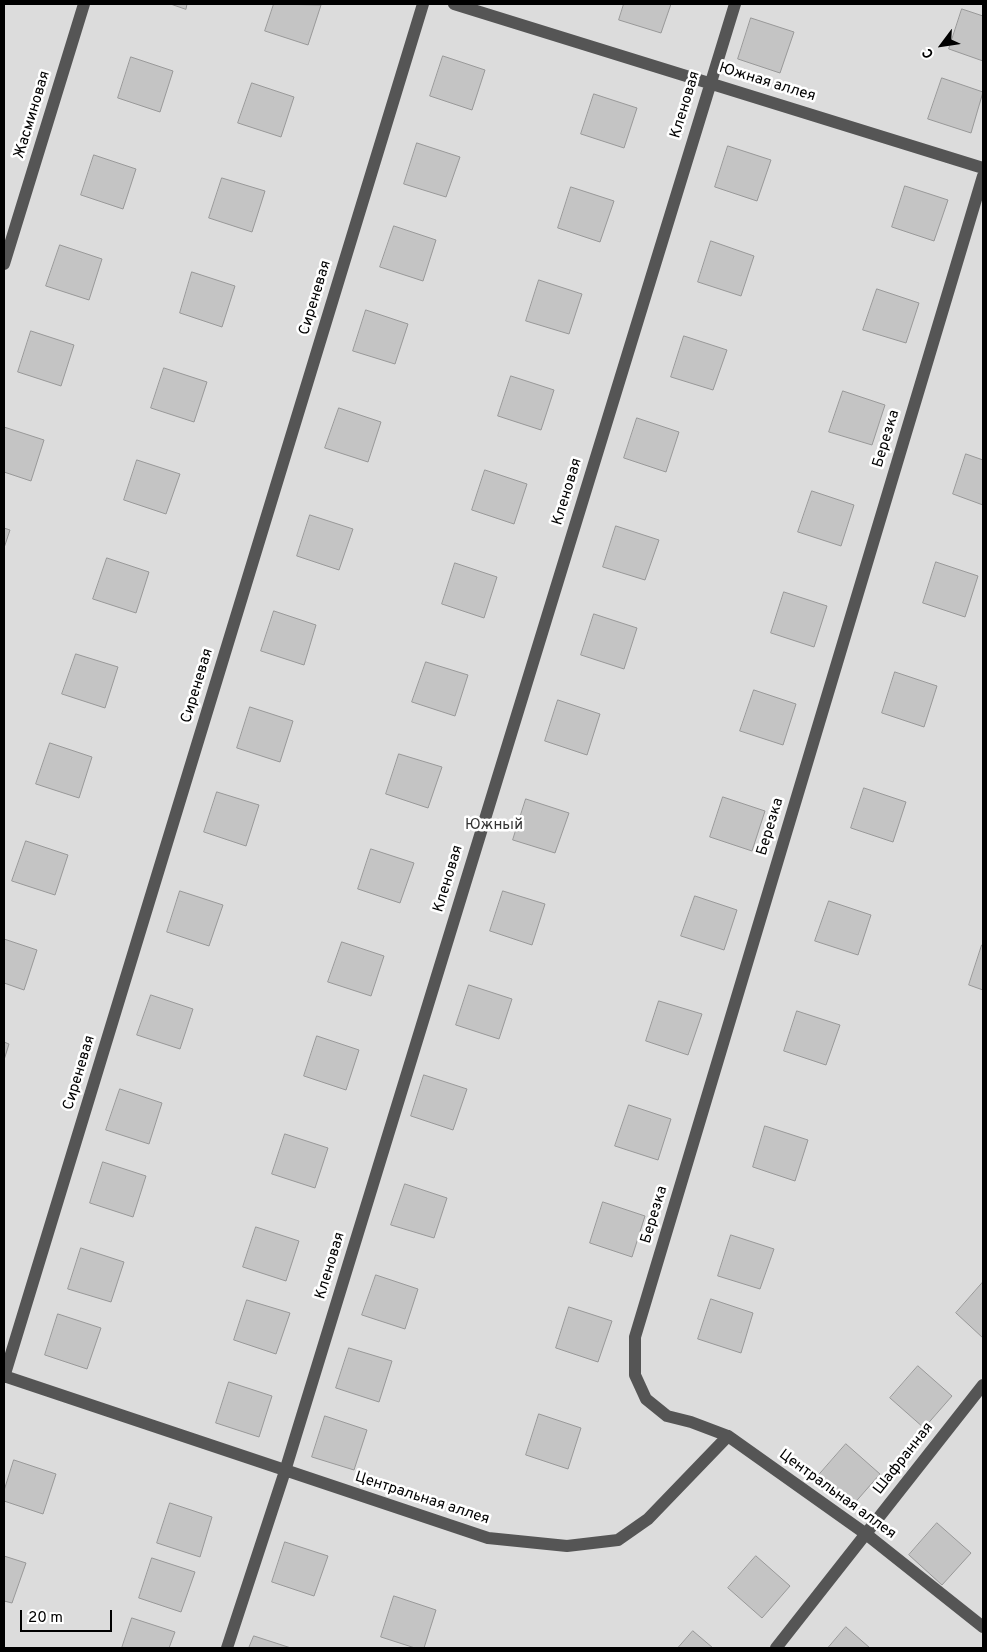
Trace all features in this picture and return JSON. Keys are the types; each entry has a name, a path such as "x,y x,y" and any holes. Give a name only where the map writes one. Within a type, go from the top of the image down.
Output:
{"street":[{"name":"Жасминовая","path":"4,264 84,4"},
{"name":"Сиреневая","path":"4,1376 423,4"},
{"name":"Южная аллея","path":"454,4 983,168"},
{"name":"Кленовая","path":"227,1648 286,1471 735,4"},
{"name":"Березка","path":"728,1436 691,1422 667,1416 646,1399 635,1374 635,1337 983,176"},
{"name":"Центральная аллея","path":"4,1376 488,1538 567,1546 618,1540 648,1518 728,1436 866,1534 983,1627"},
{"name":"Шафранная","path":"776,1648 983,1385"}],"green space":[{"name":"Южный","path":"4,4 983,4 983,1648 4,1648"}],"building":[{"path":"171,4 187,4 186,9"},
{"path":"274,4 321,5 308,45 265,31"},
{"path":"624,4 671,4 661,33 619,20"},
{"path":"962,9 983,16 983,61 949,49"},
{"path":"751,18 794,32 780,73 738,59"},
{"path":"443,56 485,70 472,110 430,96"},
{"path":"131,57 173,71 160,112 118,98"},
{"path":"942,78 983,92 971,133 928,119"},
{"path":"252,83 294,97 281,137 238,123"},
{"path":"594,94 637,108 624,148 581,134"},
{"path":"417,143 460,157 446,197 404,184"},
{"path":"728,146 771,160 757,201 715,187"},
{"path":"94,155 136,169 123,209 81,195"},
{"path":"222,178 265,191 252,232 209,218"},
{"path":"905,186 948,200 934,241 892,227"},
{"path":"571,187 614,201 600,242 558,228"},
{"path":"394,226 436,240 423,281 380,267"},
{"path":"711,241 754,256 741,296 698,282"},
{"path":"60,245 102,259 89,300 46,286"},
{"path":"192,272 235,286 222,327 180,313"},
{"path":"539,280 582,294 569,334 526,321"},
{"path":"877,289 919,303 906,343 863,330"},
{"path":"366,310 408,324 395,364 353,351"},
{"path":"31,331 74,345 61,386 18,372"},
{"path":"684,336 727,350 713,390 671,377"},
{"path":"164,368 207,382 194,422 151,408"},
{"path":"511,376 554,390 541,430 498,416"},
{"path":"843,391 885,405 872,445 829,432"},
{"path":"339,408 381,422 368,462 325,448"},
{"path":"637,418 679,432 666,472 624,458"},
{"path":"4,427 44,440 31,481 4,472"},
{"path":"966,454 983,460 983,505 953,494"},
{"path":"137,460 180,474 166,514 124,500"},
{"path":"485,470 527,484 514,524 472,510"},
{"path":"812,491 854,505 841,546 798,532"},
{"path":"310,515 353,529 339,570 297,556"},
{"path":"616,526 659,540 645,580 603,567"},
{"path":"4,528 10,530 4,548"},
{"path":"107,558 149,572 136,613 93,599"},
{"path":"936,562 978,576 965,617 923,603"},
{"path":"455,563 497,577 484,618 442,604"},
{"path":"784,592 827,606 814,647 771,633"},
{"path":"274,611 316,625 304,665 261,651"},
{"path":"594,614 637,628 624,669 581,655"},
{"path":"76,654 118,667 105,708 62,694"},
{"path":"426,662 468,675 455,716 412,702"},
{"path":"895,672 937,686 924,727 882,713"},
{"path":"754,690 796,704 783,745 740,731"},
{"path":"558,700 600,714 587,755 545,741"},
{"path":"250,707 293,721 280,762 237,748"},
{"path":"50,743 92,757 79,798 36,784"},
{"path":"399,754 442,767 428,808 386,794"},
{"path":"864,788 906,802 893,842 851,828"},
{"path":"217,792 259,805 246,846 204,832"},
{"path":"723,797 765,811 752,851 710,837"},
{"path":"526,799 569,813 555,853 513,840"},
{"path":"26,841 68,855 55,895 12,881"},
{"path":"371,849 414,863 400,903 358,889"},
{"path":"180,891 223,905 209,946 167,932"},
{"path":"503,891 545,904 532,945 490,931"},
{"path":"695,896 737,910 724,950 681,936"},
{"path":"829,901 871,915 858,955 815,941"},
{"path":"4,939 37,950 24,990 4,983"},
{"path":"342,942 384,956 371,996 328,982"},
{"path":"983,945 983,990 969,985"},
{"path":"469,985 512,999 499,1039 456,1025"},
{"path":"151,995 193,1009 180,1049 137,1035"},
{"path":"659,1001 702,1014 688,1055 646,1041"},
{"path":"797,1011 840,1025 826,1065 784,1051"},
{"path":"317,1036 359,1050 346,1090 304,1076"},
{"path":"4,1042 9,1044 4,1060"},
{"path":"424,1075 467,1089 453,1130 411,1116"},
{"path":"120,1089 162,1103 149,1144 106,1130"},
{"path":"629,1105 671,1119 658,1160 615,1146"},
{"path":"765,1126 808,1140 795,1181 753,1167"},
{"path":"285,1134 328,1148 315,1188 272,1174"},
{"path":"103,1162 146,1176 133,1217 90,1203"},
{"path":"405,1184 447,1198 434,1238 391,1225"},
{"path":"603,1202 645,1216 632,1257 590,1243"},
{"path":"256,1227 299,1241 286,1281 243,1267"},
{"path":"731,1235 774,1249 760,1289 718,1276"},
{"path":"81,1248 124,1262 111,1302 68,1289"},
{"path":"376,1275 418,1289 405,1329 362,1315"},
{"path":"983,1282 983,1338 956,1313"},
{"path":"711,1299 753,1313 741,1353 698,1339"},
{"path":"247,1300 290,1313 276,1354 234,1340"},
{"path":"569,1307 612,1321 598,1362 556,1348"},
{"path":"58,1314 101,1328 87,1369 45,1355"},
{"path":"349,1348 392,1361 379,1402 336,1388"},
{"path":"918,1366 952,1396 924,1428 890,1398"},
{"path":"229,1382 272,1396 259,1437 216,1423"},
{"path":"539,1414 581,1428 568,1469 526,1455"},
{"path":"325,1416 367,1430 354,1470 312,1457"},
{"path":"846,1444 880,1474 852,1506 818,1476"},
{"path":"14,1460 56,1474 43,1514 4,1501 4,1491"},
{"path":"170,1503 212,1517 200,1557 157,1543"},
{"path":"937,1523 971,1553 942,1585 909,1555"},
{"path":"285,1542 328,1556 314,1596 272,1582"},
{"path":"4,1556 26,1563 12,1603 4,1601"},
{"path":"756,1556 790,1586 762,1618 728,1588"},
{"path":"152,1558 195,1572 181,1612 139,1598"},
{"path":"394,1596 436,1610 424,1648 415,1648 381,1637"},
{"path":"132,1618 175,1632 169,1648 122,1648"},
{"path":"846,1627 870,1648 828,1648"},
{"path":"693,1631 713,1648 678,1648"},
{"path":"254,1636 291,1648 249,1648"}]}
